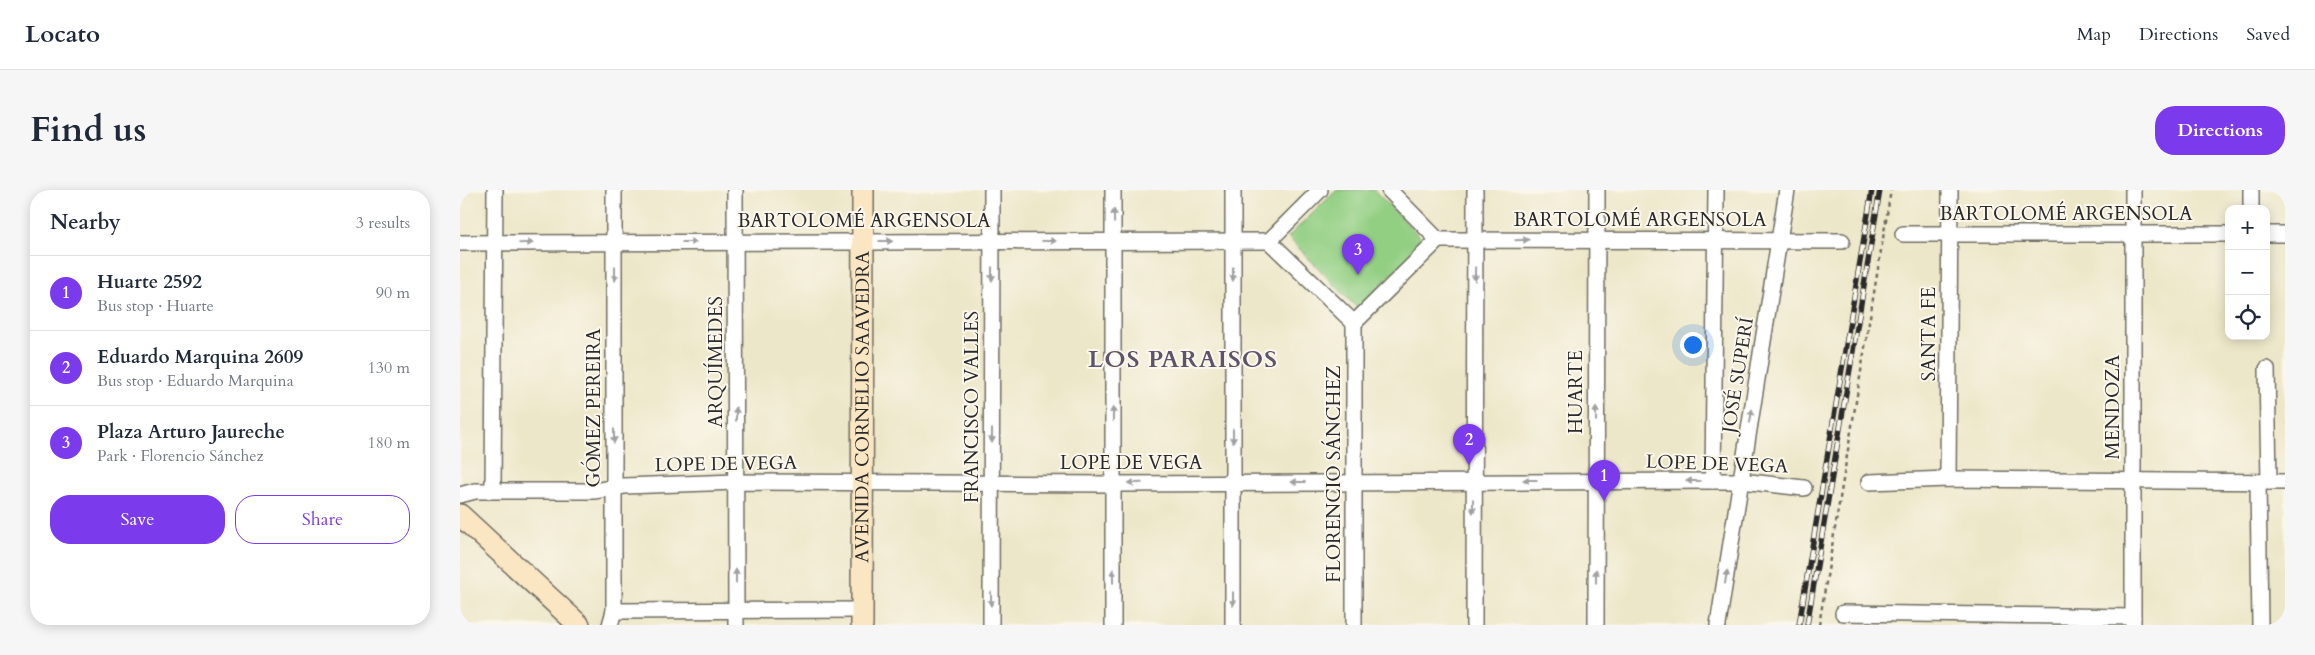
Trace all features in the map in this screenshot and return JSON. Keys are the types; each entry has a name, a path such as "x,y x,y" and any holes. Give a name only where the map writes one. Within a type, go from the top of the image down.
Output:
{"main road":[{"name":"AVENIDA CORNELIO SAAVEDRA","path":"862,617 863,190"},
{"path":"460,515 579,625"}],"street":[{"path":"493,490 495,190"},
{"name":"GÓMEZ PEREIRA","path":"612,618 614,190"},
{"name":"ARQUÍMEDES","path":"736,190 736,625"},
{"name":"FRANCISCO VALLES","path":"991,625 992,190"},
{"path":"1113,190 1113,625"},
{"path":"1233,190 1233,625"},
{"path":"1320,190 1269,241 1354,323 1438,240 1389,190"},
{"path":"1474,625 1475,190"},
{"name":"HUARTE","path":"1596,625 1597,190"},
{"path":"1713,481 1717,239 1716,190"},
{"name":"JOSÉ SUPERÍ","path":"1718,625 1787,190"},
{"name":"SANTA FE","path":"1948,479 1950,190"},
{"name":"MENDOZA","path":"2132,621 2133,190"},
{"path":"2251,190 2251,205"},
{"name":"BARTOLOMÉ ARGENSOLA","path":"1903,234 2225,234"},
{"path":"2270,234 2285,234"},
{"name":"BARTOLOMÉ ARGENSOLA","path":"1438,240 1717,239 1842,241"},
{"name":"BARTOLOMÉ ARGENSOLA","path":"460,243 1269,241"},
{"name":"FLORENCIO SÁNCHEZ","path":"1354,323 1354,625"},
{"path":"2260,625 2268,369"},
{"path":"1869,482 1948,479 2285,482"},
{"name":"LOPE DE VEGA","path":"460,495 475,490 594,491 613,487 736,482 1112,484 1596,480 1741,481 1804,488"},
{"path":"612,618 736,609 862,617"},
{"path":"1843,613 2132,621"}],"path":[{"path":"1819,625 1891,190"}],"green space":[{"path":"1337,190 1374,190 1425,242 1357,308 1288,237"}],"railway":[{"path":"1799,625 1872,190"},
{"path":"1807,625 1880,190"}],"place":[{"name":"Plaza Arturo Jaureche","path":"1358,275"},
{"name":"Eduardo Marquina 2609","path":"1469,465"},
{"name":"Huarte 2592","path":"1604,501"}],"district":[{"name":"LOS PARAISOS","path":"1183,359"}]}
